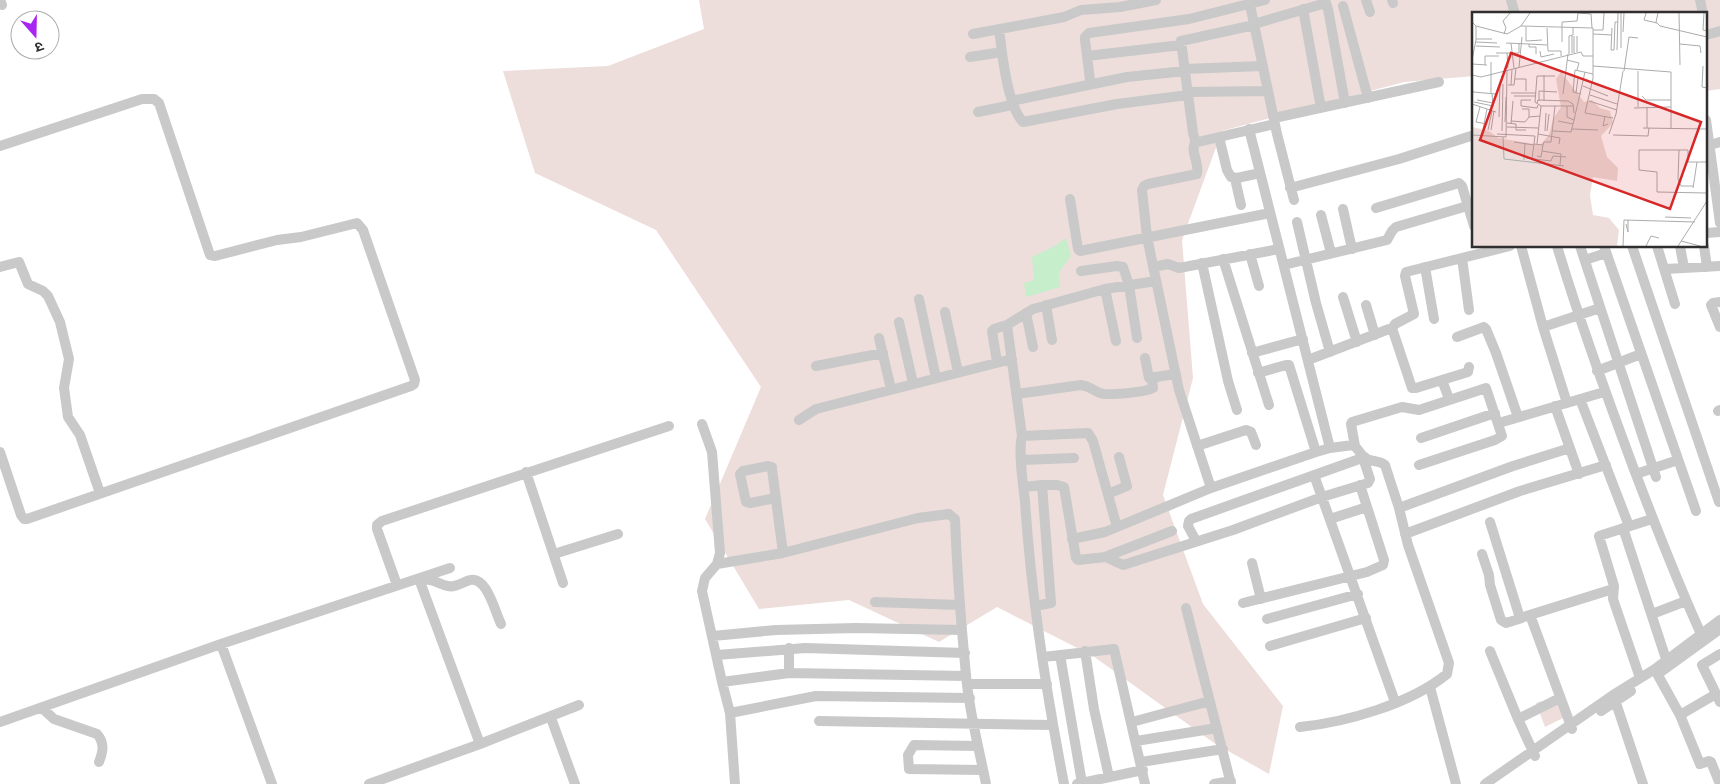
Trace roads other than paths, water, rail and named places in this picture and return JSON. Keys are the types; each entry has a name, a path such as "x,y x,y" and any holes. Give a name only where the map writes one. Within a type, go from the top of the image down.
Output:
{"street":[{"path":"973,34 1064,17 1081,10 1120,7 1156,0"},
{"path":"1088,84 1090,80 1085,37 1088,34 1189,19 1250,2 1265,0"},
{"path":"1366,0 1370,12"},
{"path":"1211,488 1179,390 1146,237 1142,187 1148,184 1197,174 1198,169 1193,147 1196,141 1181,41 1254,24 1325,1 1345,103"},
{"path":"1250,2 1268,91 1294,200"},
{"path":"1343,6 1368,98"},
{"path":"1303,9 1321,108"},
{"path":"999,29 1006,78 1019,117 1023,122 1117,104 1188,94 1268,91"},
{"path":"1087,56 1181,45"},
{"path":"970,57 1002,52"},
{"path":"978,112 1007,106 1013,101 1127,77 1184,70 1263,66"},
{"path":"1196,141 1219,137 1321,108 1439,82"},
{"path":"0,146 142,100 154,99 159,103 210,254 215,256 276,240 301,237 357,223 363,230 415,378 414,384 411,386 24,519 19,512 0,452"},
{"path":"1249,129 1330,448"},
{"path":"1708,130 1712,149 1720,223"},
{"path":"1290,188 1399,159 1472,136"},
{"path":"1219,137 1227,170 1231,177 1237,178 1260,173"},
{"path":"1237,178 1236,183 1241,205"},
{"path":"1284,265 1387,240 1396,227 1470,205 1459,183 1376,208"},
{"path":"1070,199 1079,250 1270,213"},
{"path":"1343,209 1352,248"},
{"path":"1321,215 1331,253"},
{"path":"1297,222 1316,303 1330,352"},
{"path":"1308,360 1390,330 1395,324 1414,314 1405,276 1406,272 1502,248"},
{"path":"1522,248 1543,327 1567,403"},
{"path":"1558,248 1604,392 1652,519 1701,634"},
{"path":"1584,248 1585,260 1600,308 1655,473"},
{"path":"1633,248 1719,502"},
{"path":"1658,248 1676,304"},
{"path":"1680,248 1684,268"},
{"path":"1704,248 1706,267"},
{"path":"1153,267 1168,264 1179,268 1279,249"},
{"path":"1585,260 1605,250 1696,511"},
{"path":"1250,254 1259,286"},
{"path":"1462,258 1469,310"},
{"path":"1223,260 1269,404"},
{"path":"0,267 19,262 28,284 45,293 56,311 68,359 64,388 68,416 80,435 100,493"},
{"path":"1202,263 1228,381 1237,410"},
{"path":"1664,269 1720,266"},
{"path":"1081,270 1124,267 1138,338"},
{"path":"1425,267 1434,319"},
{"path":"997,362 992,330 1007,325 1026,313 1046,306 1105,289 1156,281"},
{"path":"1105,289 1116,341"},
{"path":"1342,297 1357,342"},
{"path":"919,299 936,378"},
{"path":"1720,302 1713,303 1712,305 1720,327"},
{"path":"1366,305 1375,335"},
{"path":"1046,306 1052,340"},
{"path":"1543,327 1600,308"},
{"path":"945,312 958,372"},
{"path":"1026,313 1033,346"},
{"path":"899,322 913,383"},
{"path":"1007,325 1022,436 1024,487 1035,606 1052,725 1064,784"},
{"path":"1457,337 1486,328 1518,417"},
{"path":"1390,330 1393,331 1412,388 1468,372 1469,367"},
{"path":"880,338 891,389"},
{"path":"1252,353 1302,339"},
{"path":"816,366 883,353"},
{"path":"1597,371 1641,354"},
{"path":"1017,394 1081,385 1088,386 1100,394 1144,392 1153,388 1152,378 1148,376 1145,358"},
{"path":"799,420 816,409 1012,359"},
{"path":"1258,373 1286,364 1289,365 1316,452"},
{"path":"1152,378 1176,374"},
{"path":"1442,380 1449,399"},
{"path":"1105,557 1121,564 1126,564 1233,530 1322,497 1368,483 1370,481 1364,458 1354,446 1352,422 1402,406 1418,410 1486,388 1499,423 1502,434 1500,438 1419,465"},
{"path":"1499,423 1604,392"},
{"path":"1580,399 1606,465 1666,659"},
{"path":"1555,406 1579,474"},
{"path":"1421,438 1495,413"},
{"path":"702,424 712,452 720,553 717,564 705,578 702,591 730,713 735,784"},
{"path":"397,585 377,529 378,524 526,472 669,426"},
{"path":"1197,446 1246,430 1251,432 1256,445"},
{"path":"1022,436 1088,433 1093,441 1117,526"},
{"path":"1072,539 1101,534 1117,526 1152,514 1164,506 1211,488 1316,452 1330,448 1354,446"},
{"path":"1400,508 1513,466 1570,448"},
{"path":"1022,460 1074,458"},
{"path":"1108,494 1127,486 1118,458"},
{"path":"1196,541 1188,526 1188,521 1191,519 1364,458 1386,464 1400,508 1405,534 1449,663 1447,674 1430,687 1365,713 1319,725 1300,726"},
{"path":"1636,474 1655,473 1678,460"},
{"path":"1405,534 1520,491 1606,465"},
{"path":"526,472 563,584"},
{"path":"1314,475 1396,702"},
{"path":"1024,487 1056,484 1064,486 1074,556 1077,559 1105,557 1172,531"},
{"path":"1035,606 1052,603 1042,485"},
{"path":"1243,603 1351,576 1382,566 1384,563 1360,485"},
{"path":"776,498 783,553"},
{"path":"1330,519 1367,507"},
{"path":"717,564 783,553 918,518 949,514 954,519 959,605 973,725 986,784"},
{"path":"1640,678 1612,599 1614,586 1599,536 1652,519"},
{"path":"1490,522 1519,616 1526,617"},
{"path":"554,554 618,534"},
{"path":"1482,554 1501,620 1506,623 1613,589"},
{"path":"1252,563 1260,599"},
{"path":"419,580 450,568"},
{"path":"0,722 220,644 397,585 419,580 428,579 451,586 470,580 478,581 485,587 501,624"},
{"path":"419,580 480,744"},
{"path":"1267,619 1358,594"},
{"path":"1652,614 1686,601"},
{"path":"875,602 959,605"},
{"path":"1186,608 1231,782 1214,784"},
{"path":"1526,617 1571,727"},
{"path":"1270,646 1366,618"},
{"path":"1614,698 1640,678 1656,671 1666,659 1720,620"},
{"path":"713,636 776,630 856,628 962,630"},
{"path":"1494,784 1571,727 1720,630"},
{"path":"220,644 272,784"},
{"path":"717,655 789,648 965,653"},
{"path":"789,648 789,673"},
{"path":"1043,657 1112,648 1116,651 1145,784"},
{"path":"1085,651 1094,709 1109,777"},
{"path":"1490,651 1534,754"},
{"path":"1060,654 1079,783 1095,782 1142,766 1223,749"},
{"path":"1680,716 1718,698 1702,664 1720,654"},
{"path":"1705,670 1720,661"},
{"path":"1656,671 1680,716 1700,764 1709,761 1712,763 1718,783"},
{"path":"722,682 789,673 1047,684"},
{"path":"1430,687 1456,784"},
{"path":"730,713 816,696 970,698"},
{"path":"1518,719 1560,698"},
{"path":"1614,698 1643,784"},
{"path":"1132,722 1210,701"},
{"path":"369,784 550,718 579,705"},
{"path":"42,708 54,719 97,734 103,747 99,762"},
{"path":"550,718 575,784"},
{"path":"819,721 1052,725"},
{"path":"1136,741 1217,728"},
{"path":"978,746 914,745 908,755 909,769 983,770"},
{"path":"1485,784 1534,754"}]}
